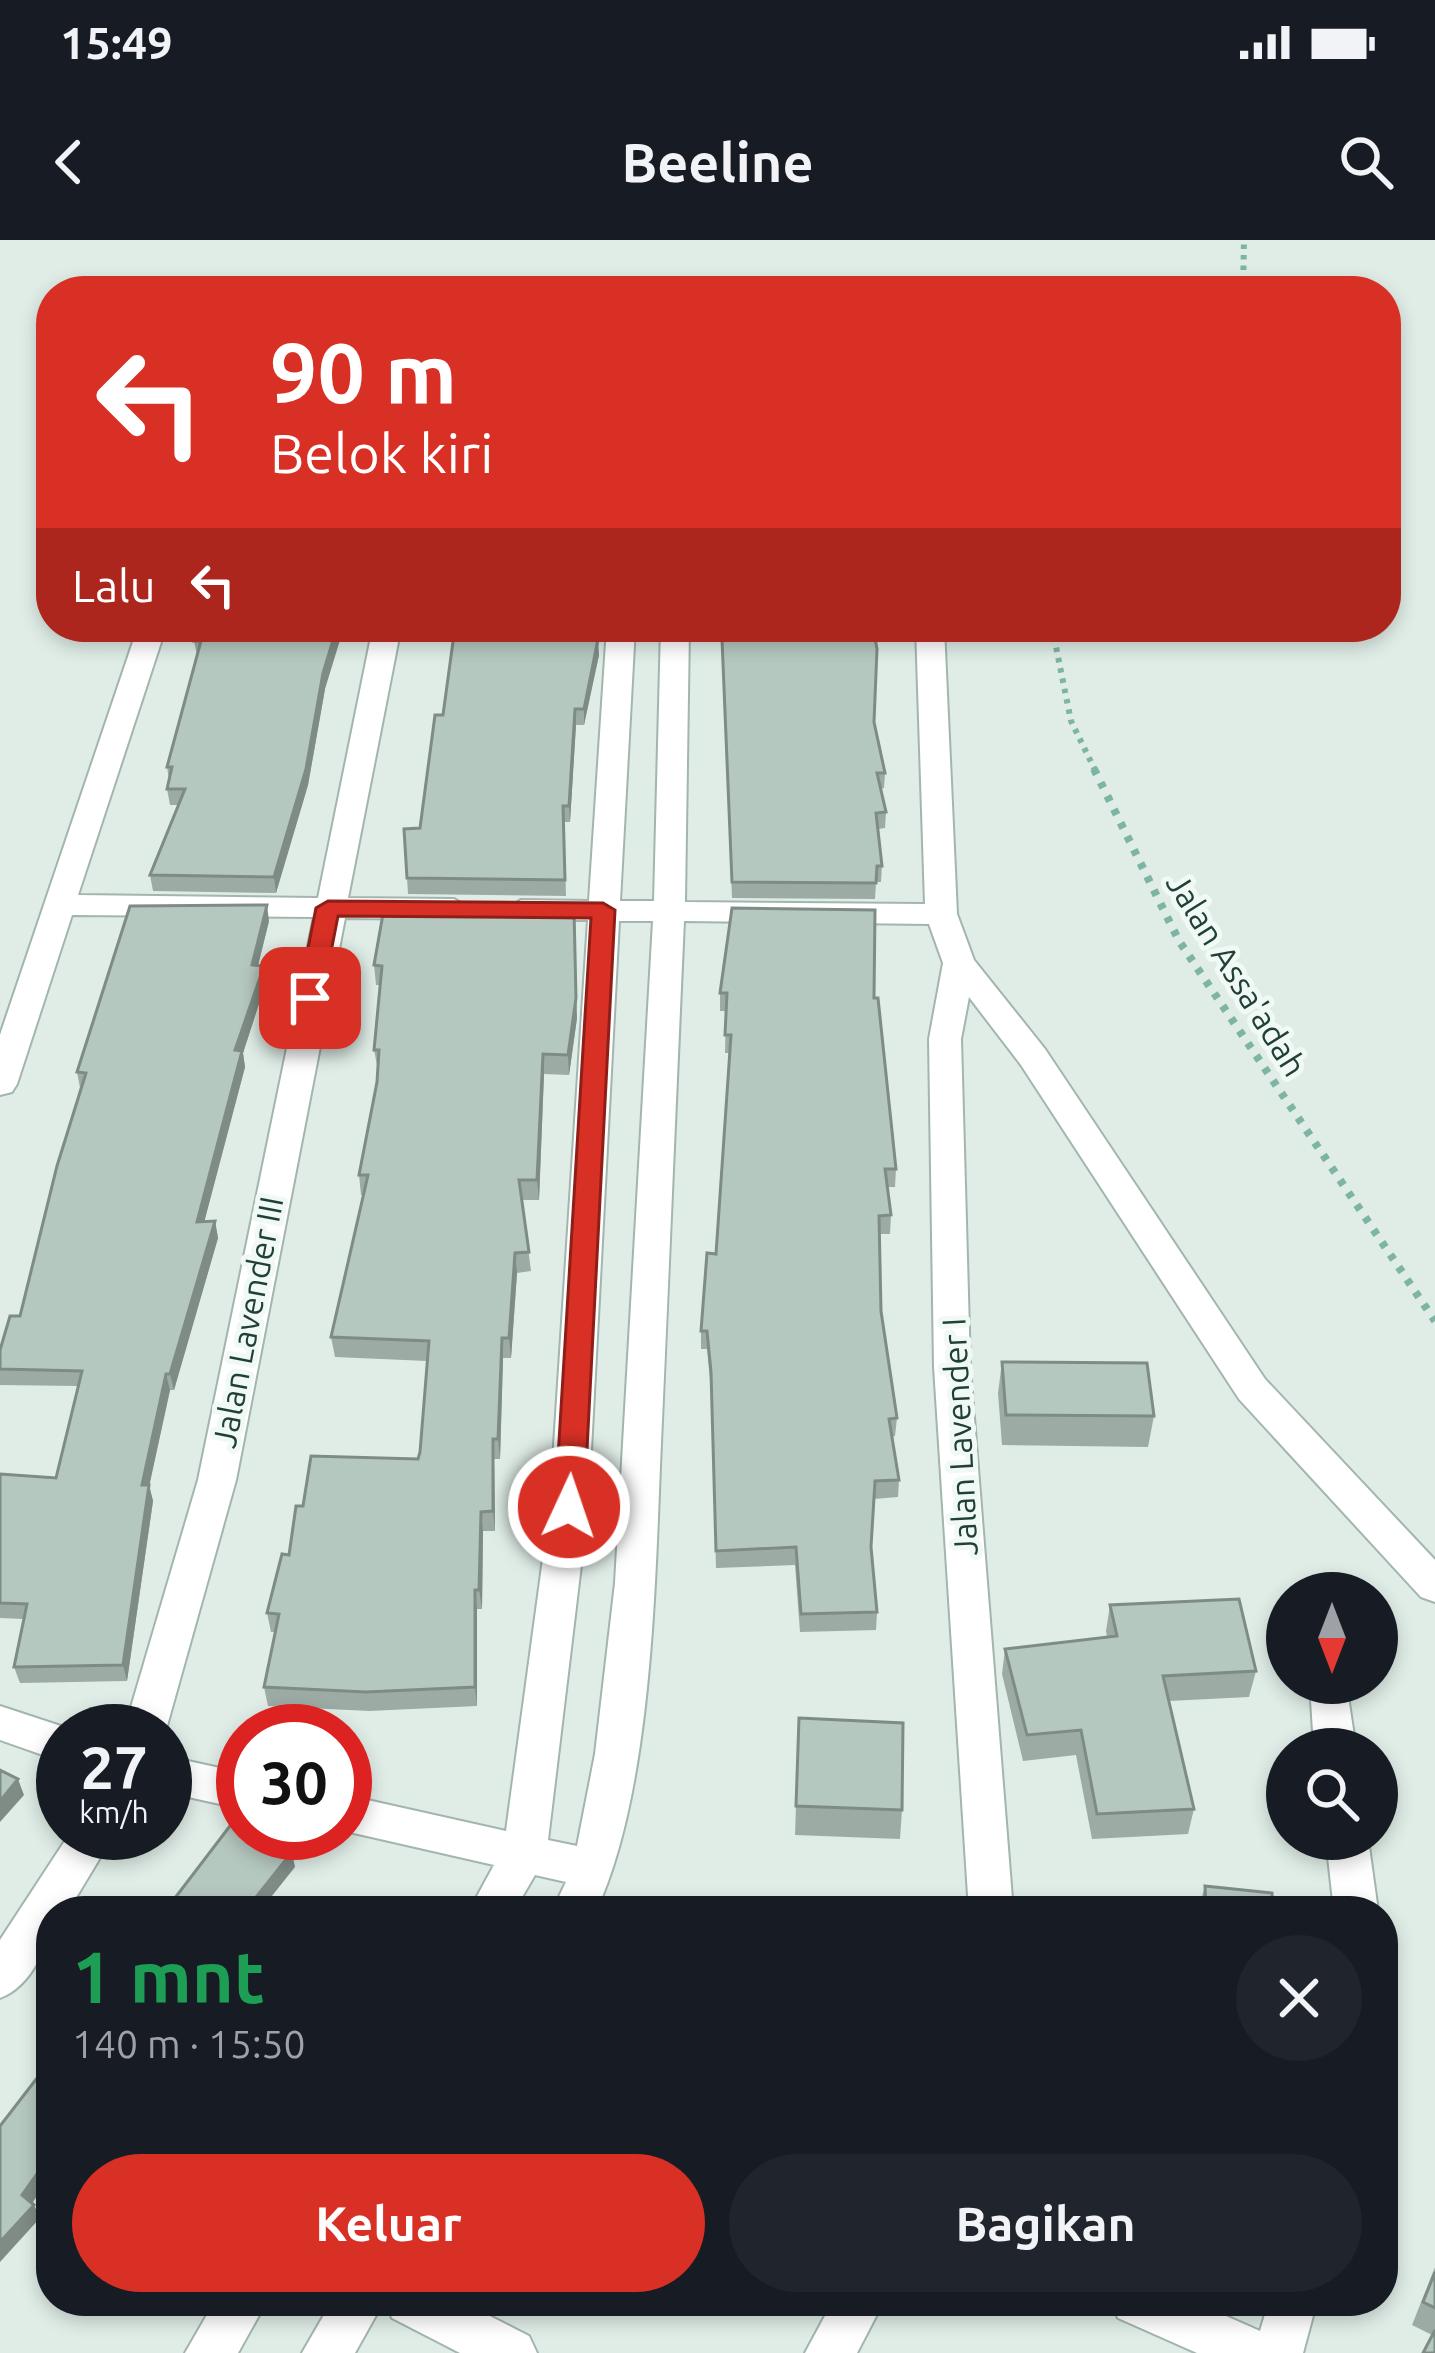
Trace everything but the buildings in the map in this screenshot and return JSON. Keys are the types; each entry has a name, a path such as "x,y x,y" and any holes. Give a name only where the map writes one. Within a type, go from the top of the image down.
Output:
{"street":[{"path":"0,1084 147,642"},
{"name":"Jalan Lavender III","path":"153,1704 217,1480 384,642"},
{"path":"500,1896 525,1853 569,1507 620,642"},
{"path":"581,1896 594,1869 616,1754 634,1583 668,912 675,642"},
{"path":"932,642 941,914 959,963 1033,1057 1252,1389 1435,1586"},
{"path":"617,676 674,677"},
{"path":"62,905 941,914"},
{"name":"Jalan Lavender I","path":"959,963 945,1040 952,1367 990,1896"},
{"path":"582,1290 649,1291"},
{"path":"0,1723 36,1735"},
{"path":"372,1820 594,1869"},
{"path":"53,1896 76,1860"},
{"path":"1350,1860 1354,1896"},
{"path":"0,1978 36,1922"},
{"path":"210,2353 233,2316"},
{"path":"327,2353 350,2316"},
{"path":"439,2316 512,2353"},
{"path":"830,2353 851,2316"},
{"path":"1169,2316 1254,2353"},
{"path":"1278,2353 1289,2316"}],"path":[{"path":"1244,240 1244,276"},
{"name":"Jalan Assa'adah","path":"1055,642 1071,721 1179,940 1435,1321"}],"route":[{"path":"310,998 328,908 603,910 569,1507"}]}
